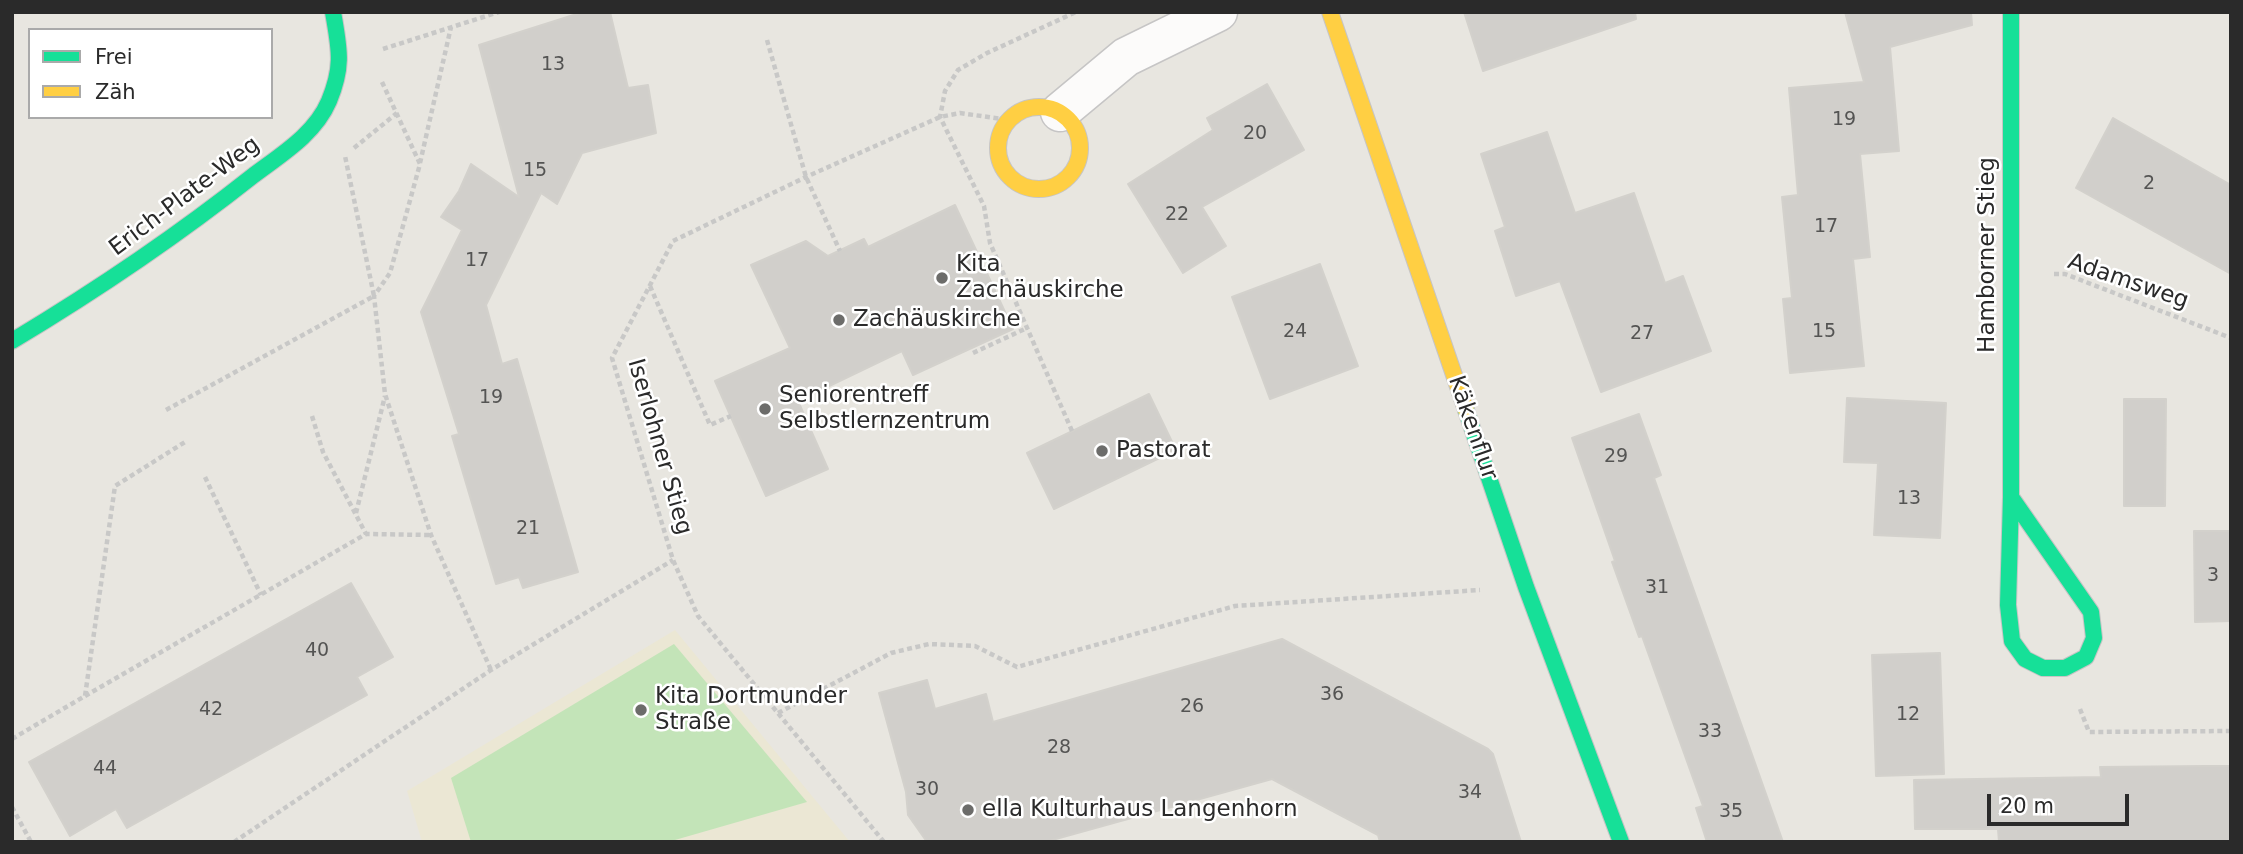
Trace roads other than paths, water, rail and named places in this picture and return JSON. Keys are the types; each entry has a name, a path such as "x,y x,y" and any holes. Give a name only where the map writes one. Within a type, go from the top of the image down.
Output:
{"street":[{"name":"Erich-Plate-Weg","path":"12,341 97,290 188,226 309,132 329,102 341,62 333,12"},
{"path":"1060,112 1126,57 1218,12"},
{"name":"Käkenflur","path":"1330,12 1526,587 1620,842"},
{"name":"Hamborner Stieg","path":"2011,12 2011,497 2008,605 2012,641 2025,659 2043,668 2065,668 2086,657 2094,638 2091,612 2011,497"},
{"path":"1047,107 1060,112 1071,120 1081,145 1080,159 1074,171 1065,181 1040,190 1014,181 1005,172 999,159 1001,131 1020,111 1047,107"}],"place":[{"name":"Kita Zachäuskirche","path":"942,278"},
{"name":"Zachäuskirche","path":"839,320"},
{"name":"Seniorentreff Selbstlernzentrum","path":"765,409"},
{"name":"Pastorat","path":"1102,451"},
{"name":"Kita Dortmunder Straße","path":"641,710"},
{"name":"ella Kulturhaus Langenhorn","path":"968,810"}]}
